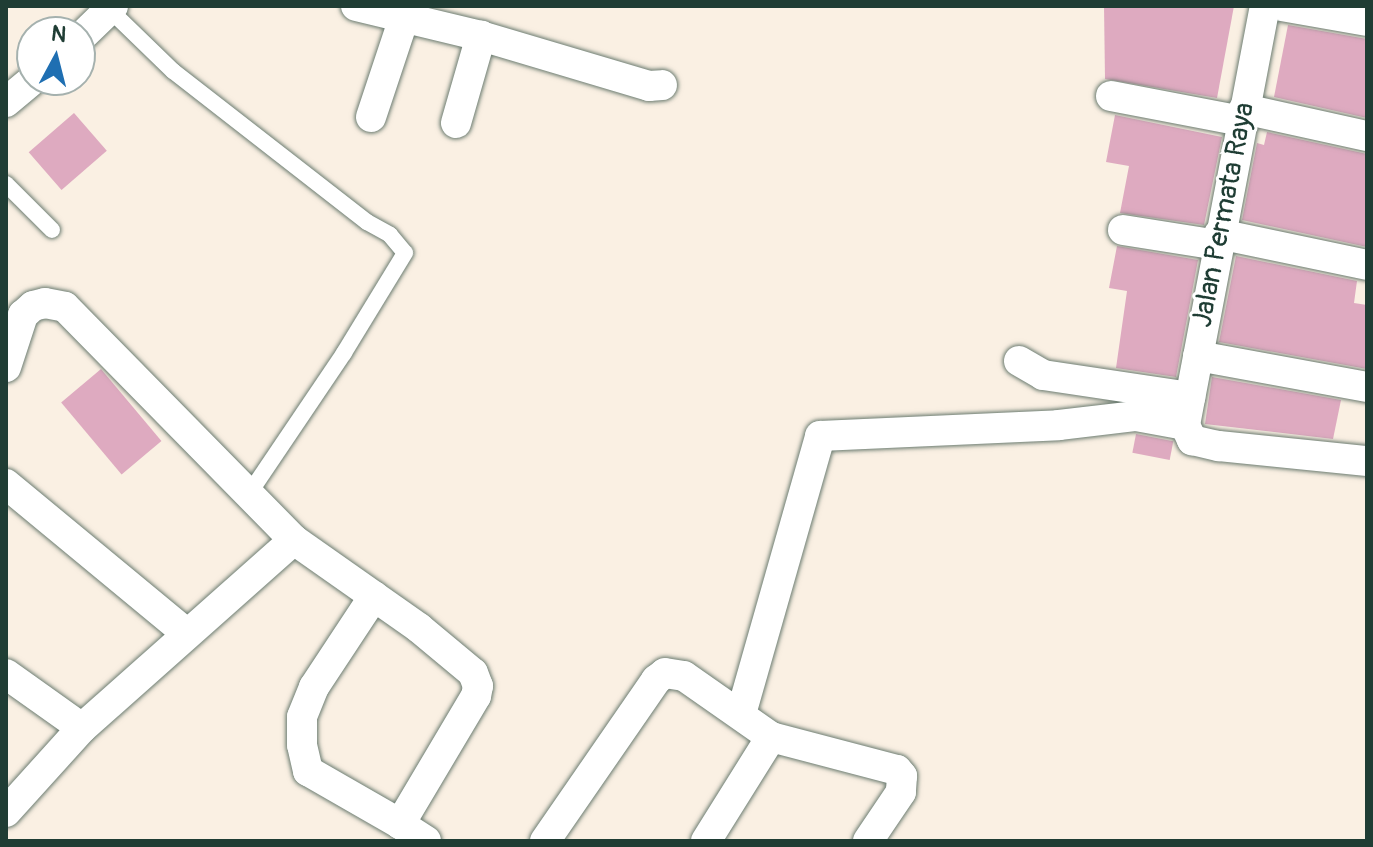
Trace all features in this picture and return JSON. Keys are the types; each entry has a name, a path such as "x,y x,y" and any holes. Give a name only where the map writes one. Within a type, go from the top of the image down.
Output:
{"street":[{"path":"356,6 406,12 649,86 662,85"},
{"name":"Jalan Permata Raya","path":"1187,411 1265,6"},
{"path":"1282,6 1367,21"},
{"path":"96,23 112,8"},
{"path":"371,117 406,12"},
{"path":"456,123 481,36"},
{"path":"1111,96 1367,136"},
{"path":"1123,230 1218,239 1367,265"},
{"path":"6,367 23,315 33,306 45,303 65,307 294,540 374,596 473,673 478,686 476,696 400,824"},
{"path":"1198,356 1367,387"},
{"path":"1019,361 1043,375 1187,411"},
{"path":"1187,411 1192,440 1219,446 1367,461"},
{"path":"741,714 820,436 1059,425 1187,411"},
{"path":"6,484 187,634"},
{"path":"6,812 82,728 294,540"},
{"path":"374,596 314,687 302,717 302,745 308,771 426,841"},
{"path":"545,841 656,680 665,673 684,676 771,737 897,770 902,776 901,792 868,841"},
{"path":"6,674 82,728"},
{"path":"706,841 771,737"}],"lane":[{"path":"112,8 173,71 367,222 390,235 405,253 344,353 249,494"},
{"path":"6,184 52,230"}],"building":[{"path":"1104,6 1234,6 1217,98 1105,79"},
{"path":"1288,25 1367,39 1367,118 1274,97"},
{"path":"74,113 107,151 62,190 29,152"},
{"path":"1115,115 1222,137 1204,225 1120,213 1129,166 1106,162"},
{"path":"1267,132 1367,154 1367,247 1242,220 1257,143 1264,145"},
{"path":"1117,246 1198,260 1176,377 1116,368 1127,291 1109,288"},
{"path":"1236,256 1357,281 1354,303 1367,305 1367,369 1219,342"},
{"path":"101,369 161,441 122,474 61,402"},
{"path":"1212,377 1341,400 1333,439 1205,424"},
{"path":"1136,434 1173,441 1170,460 1132,453"}]}
